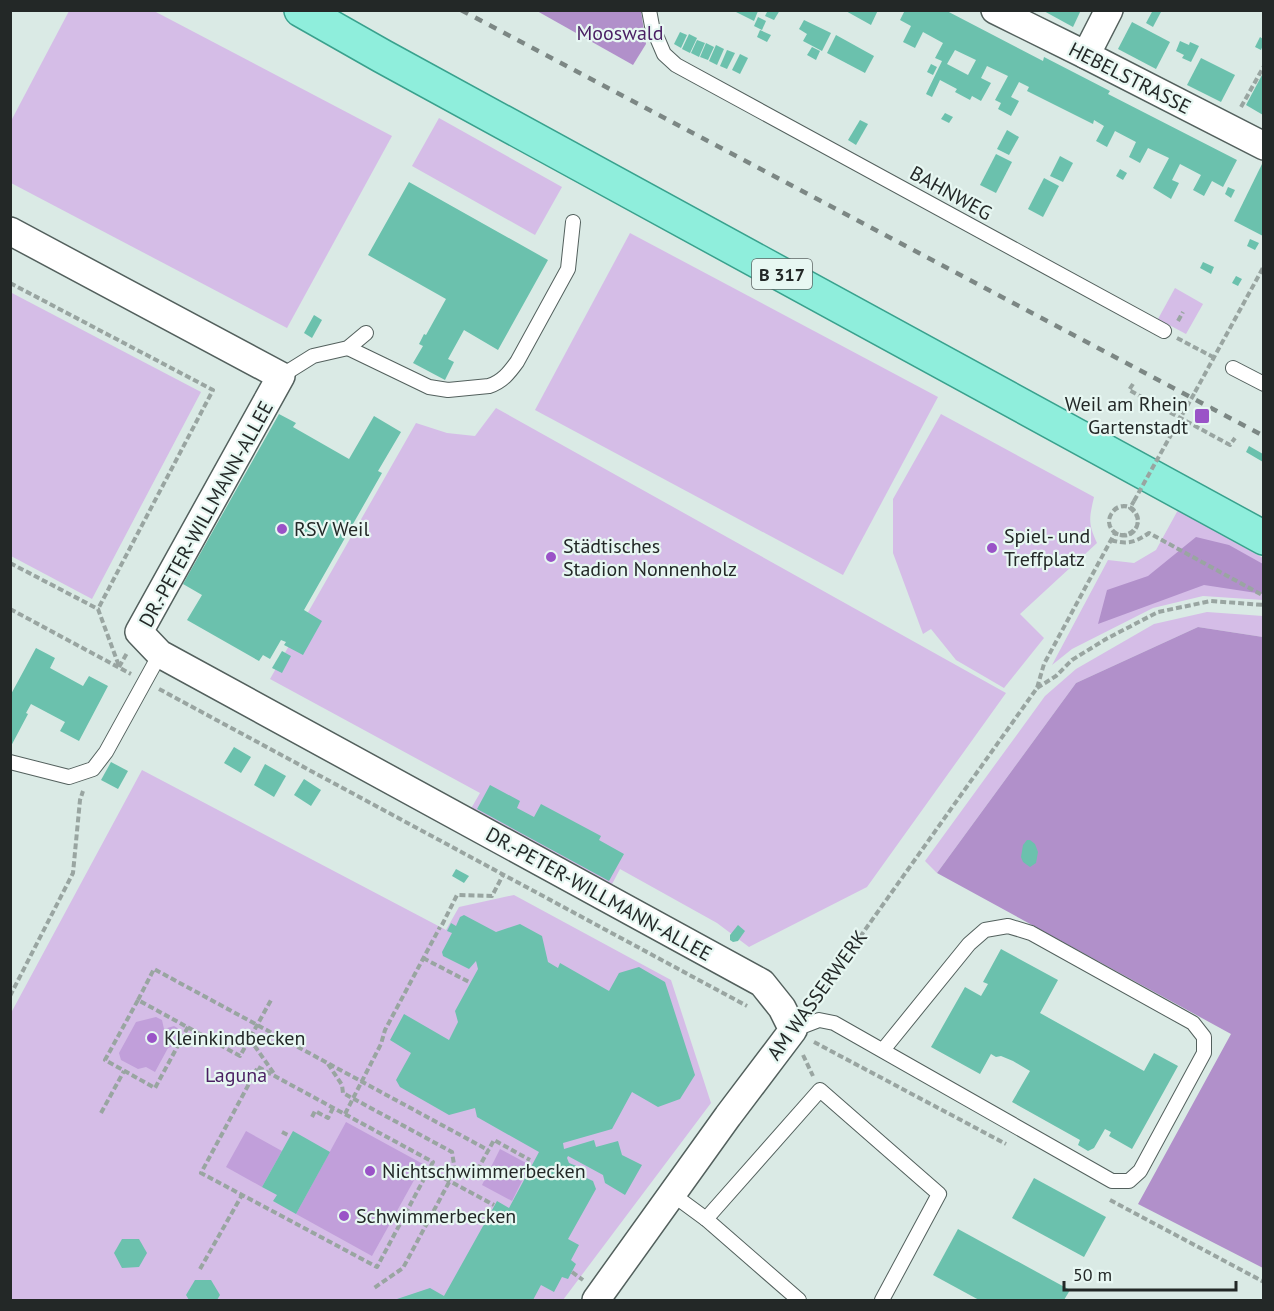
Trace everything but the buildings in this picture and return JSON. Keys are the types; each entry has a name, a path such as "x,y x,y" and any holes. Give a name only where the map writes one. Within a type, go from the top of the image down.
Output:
{"main road":[{"name":"B 317","path":"301,10 1263,538"}],"street":[{"name":"HEBELSTRASSE","path":"995,10 1263,146"},
{"path":"1086,55 1109,10"},
{"path":"10,231 281,376"},
{"name":"DR.-PETER-WILLMANN-ALLEE","path":"281,376 139,632 160,654 762,983 782,1008 793,1030"},
{"name":"AM WASSERWERK","path":"596,1300 728,1116 793,1030"}],"lane":[{"name":"BAHNWEG","path":"649,10 652,26 664,54 676,65 1164,331"},
{"path":"348,348 429,387 448,390 495,384 509,374 517,362 568,269 573,222"},
{"path":"281,376 313,356 348,348 366,333"},
{"path":"1233,368 1263,384"},
{"path":"10,762 69,777 93,769 106,752 160,654"},
{"path":"793,1030 819,1020 834,1023 1112,1181 1129,1181 1140,1171 1204,1053 1204,1037 1193,1023 1031,933 1008,926 985,930 969,944 883,1050"},
{"path":"706,1219 820,1090 939,1194 882,1300"},
{"path":"672,1194 706,1219 799,1300"}],"path":[{"path":"1230,129 1263,66"},
{"path":"1036,688 1044,664 1112,540 1115,532 1118,534 1122,535 1125,536 1129,534 1132,533 1135,530 1137,526 1138,521 1138,517 1135,512 1134,510 1131,508 1127,506 1124,506 1118,507 1113,510 1110,516 1109,522 1110,526 1112,530 1116,534 1120,535 1123,535 1126,535 1131,534 1134,531 1137,527 1138,524 1138,519 1137,515 1133,510 1129,507 1126,506 1122,506 1119,507 1115,508 1112,513 1109,519 1109,525 1111,528 1113,531 1118,534 1126,535 1132,533 1136,529 1138,525 1138,520 1137,515 1135,511 1130,508 1134,501 1180,418 1195,392 1263,266"},
{"path":"10,283 213,390 98,609"},
{"path":"1164,331 1233,368"},
{"path":"1133,384 1129,390 1230,445 1235,438"},
{"path":"1112,540 1122,543 1130,542 1141,539 1149,532 1263,596"},
{"path":"10,563 98,609 119,667"},
{"path":"1036,688 1056,676 1072,660 1158,612 1211,601 1263,605"},
{"name":"DR.-PETER-WILLMANN-ALLEE","path":"10,609 752,1009"},
{"name":"AM WASSERWERK","path":"793,1030 1036,688"},
{"path":"10,996 74,873 80,800 93,769"},
{"path":"345,1114 381,1044 385,1030 457,895 492,896 503,875"},
{"path":"423,958 471,983"},
{"path":"188,1027 155,1088 105,1060 154,969 489,1150"},
{"path":"138,1000 240,1056 271,1000"},
{"path":"793,1030 820,1090"},
{"path":"248,1041 254,1045 276,1077"},
{"path":"327,1063 342,1085 344,1093 452,1152 455,1171 403,1268 374,1288"},
{"path":"258,1067 333,1108 434,1162 377,1267 201,1173 258,1067"},
{"path":"101,1113 124,1071"},
{"path":"312,1117 315,1111 328,1118 333,1108"},
{"path":"282,1132 290,1136"},
{"path":"473,1178 494,1140 531,1160"},
{"path":"429,1170 494,1205"},
{"path":"200,1269 242,1195"}],"green space":[{"path":"69,11 154,11 392,136 287,328 11,183 11,121"},
{"name":"Mooswald","path":"537,11 641,11 646,44 633,65"},
{"path":"439,118 562,187 535,235 412,166"},
{"path":"630,233 938,397 843,575 535,410"},
{"path":"1175,288 1203,304 1186,334 1158,319"},
{"path":"10,292 201,392 92,599 11,556"},
{"name":"Städtisches Stadion Nonnenholz","path":"496,408 1006,693 867,887 749,947 717,923 620,869 610,888 469,812 480,793 270,679 416,423 447,433 475,436"},
{"name":"Spiel- und Treffplatz","path":"941,414 1094,497 1090,521 1097,543 1020,614 1044,638 1004,688 956,660 931,629 923,634 893,553 893,499"},
{"path":"1178,510 1263,558 1263,600 1203,596 1153,608 1072,649 1052,665 1108,560 1134,563 1156,550"},
{"path":"1196,537 1229,545 1263,564 1263,594 1204,585 1098,624 1107,590 1148,576"},
{"path":"1207,612 1263,616 1263,637 1198,627 1076,683 937,873 925,861 1045,696 1076,669 1154,624"},
{"path":"1198,627 1263,637 1263,1268 1138,1204 1231,1034 937,873 1076,683"},
{"name":"Laguna","path":"142,770 446,930 459,907 514,895 671,980 711,1103 563,1300 11,1300 11,1013"}],"shaded area":[{"name":"Kleinkindbecken","path":"156,1017 162,1020 164,1029 174,1026 182,1031 173,1046 168,1048 155,1072 146,1067 138,1069 121,1060 119,1053 136,1022"},
{"path":"346,1122 423,1164 372,1256 296,1214"},
{"path":"246,1131 282,1151 262,1187 226,1167"},
{"path":"500,1149 530,1165 512,1201 482,1185"}],"railway":[{"path":"461,10 1264,436"}],"place":[{"name":"Weil am Rhein Gartenstadt","path":"1202,416"},
{"name":"RSV Weil","path":"282,529"},
{"name":"Spiel- und Treffplatz","path":"992,548"},
{"name":"Städtisches Stadion Nonnenholz","path":"551,557"},
{"name":"Kleinkindbecken","path":"152,1038"},
{"name":"Nichtschwimmerbecken","path":"370,1171"},
{"name":"Schwimmerbecken","path":"344,1216"}]}
